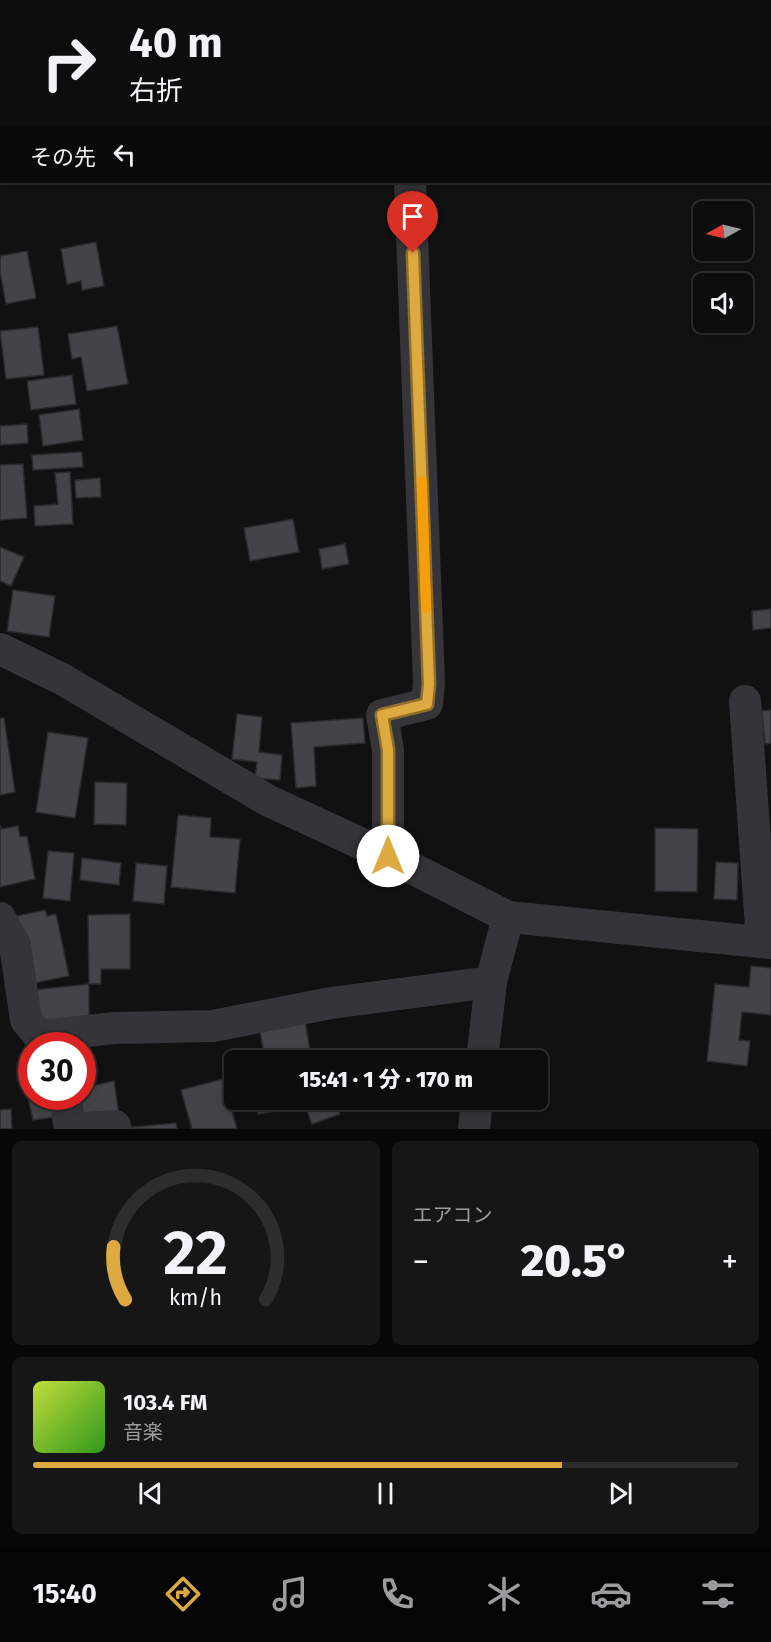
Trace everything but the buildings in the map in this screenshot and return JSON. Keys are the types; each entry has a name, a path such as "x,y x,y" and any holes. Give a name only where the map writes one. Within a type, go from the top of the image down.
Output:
{"street":[{"path":"388,856 388,750 382,715 427,704 429,684 410,183"},
{"path":"0,649 62,679 269,801 388,856 508,916 766,942 761,780 745,701"},
{"path":"483,1050 491,982 508,916"},
{"path":"0,918 15,945 26,1020 36,1032"},
{"path":"95,1032 115,1028 213,1026 331,1004 491,982"},
{"path":"67,1110 70,1129 115,1126 115,1129"},
{"path":"474,1129 476,1110"}],"slow traffic":[{"path":"422,481 426,608"}],"route":[{"path":"388,856 388,750 382,715 427,704 429,684 413,253"}]}
